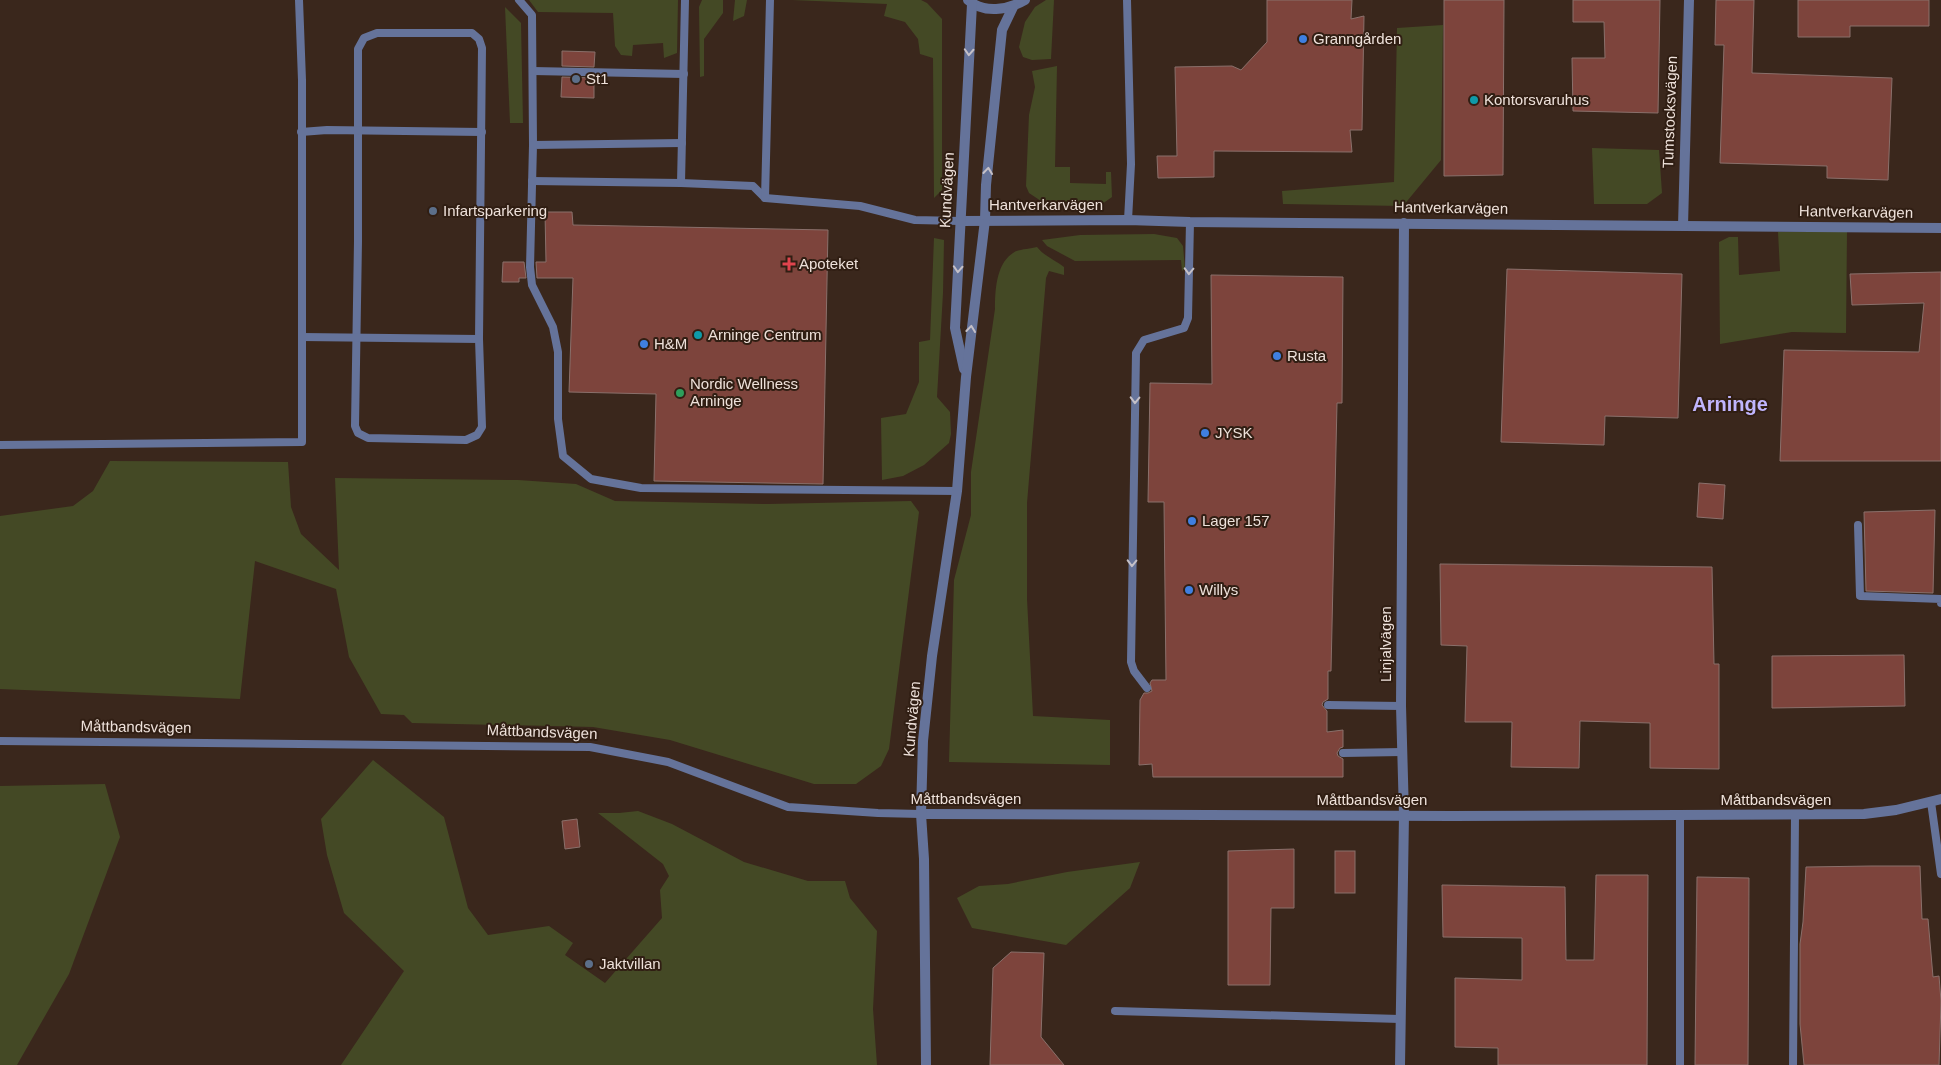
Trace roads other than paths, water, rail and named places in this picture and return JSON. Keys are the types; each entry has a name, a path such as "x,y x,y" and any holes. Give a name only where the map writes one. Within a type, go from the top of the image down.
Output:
{"street":[{"path":"969,2 990,9 1013,7 1025,0"},
{"name":"Tumstocksvägen","path":"1683,226 1688,0"},
{"name":"Kundvägen","path":"966,378 955,328 969,2"},
{"name":"Kundvägen","path":"926,1065 924,859 921,814 924,741 932,656 957,491 966,378 985,220 986,186 1002,30 1013,7"},
{"name":"Hantverkarvägen","path":"960,221 1128,220 1941,228"},
{"name":"Linjalvägen","path":"1400,1065 1404,814 1400,706 1404,223"},
{"name":"Måttbandsvägen","path":"921,814 1864,814 1896,810 1936,801"}],"lane":[{"path":"0,445 302,442 302,80 299,0"},
{"path":"519,0 532,15 533,145 530,267 532,285 553,327 558,352 558,420 563,456 591,480 641,488 957,491"},
{"path":"681,183 685,0"},
{"path":"765,198 770,0"},
{"path":"1127,0 1131,164 1128,220"},
{"path":"377,33 472,33 479,39 482,48 479,339 482,427 477,435 466,440 368,438 358,433 355,426 358,132 358,49 364,38 377,33"},
{"path":"533,71 684,74"},
{"path":"301,132 327,130 358,132 482,132"},
{"path":"533,145 682,143"},
{"path":"532,181 752,186 765,198 860,206 915,220 960,221"},
{"path":"1147,688 1134,671 1131,662 1136,353 1144,340 1184,328 1188,318 1190,222"},
{"path":"302,337 479,339"},
{"path":"1858,525 1860,596 1941,600 1941,603"},
{"path":"1328,705 1400,706"},
{"name":"Måttbandsvägen","path":"0,741 590,746 668,762 788,806 878,813 921,814"},
{"path":"1343,753 1402,752"},
{"path":"1936,801 1941,874"},
{"path":"1793,1065 1795,814"},
{"path":"1680,815 1680,1065"},
{"path":"1115,1011 1400,1019"}],"place":[{"name":"Granngården","path":"1303,39"},
{"name":"St1","path":"576,79"},
{"name":"Kontorsvaruhus","path":"1474,100"},
{"name":"Infartsparkering","path":"433,211"},
{"name":"Apoteket","path":"789,264"},
{"name":"Arninge Centrum","path":"698,335"},
{"name":"H&M","path":"644,344"},
{"name":"Rusta","path":"1277,356"},
{"name":"Nordic Wellness Arninge","path":"680,393"},
{"name":"JYSK","path":"1205,433"},
{"name":"Lager 157","path":"1192,521"},
{"name":"Willys","path":"1189,590"},
{"name":"Jaktvillan","path":"589,964"}],"district":[{"name":"Arninge","path":"1730,404"}]}
